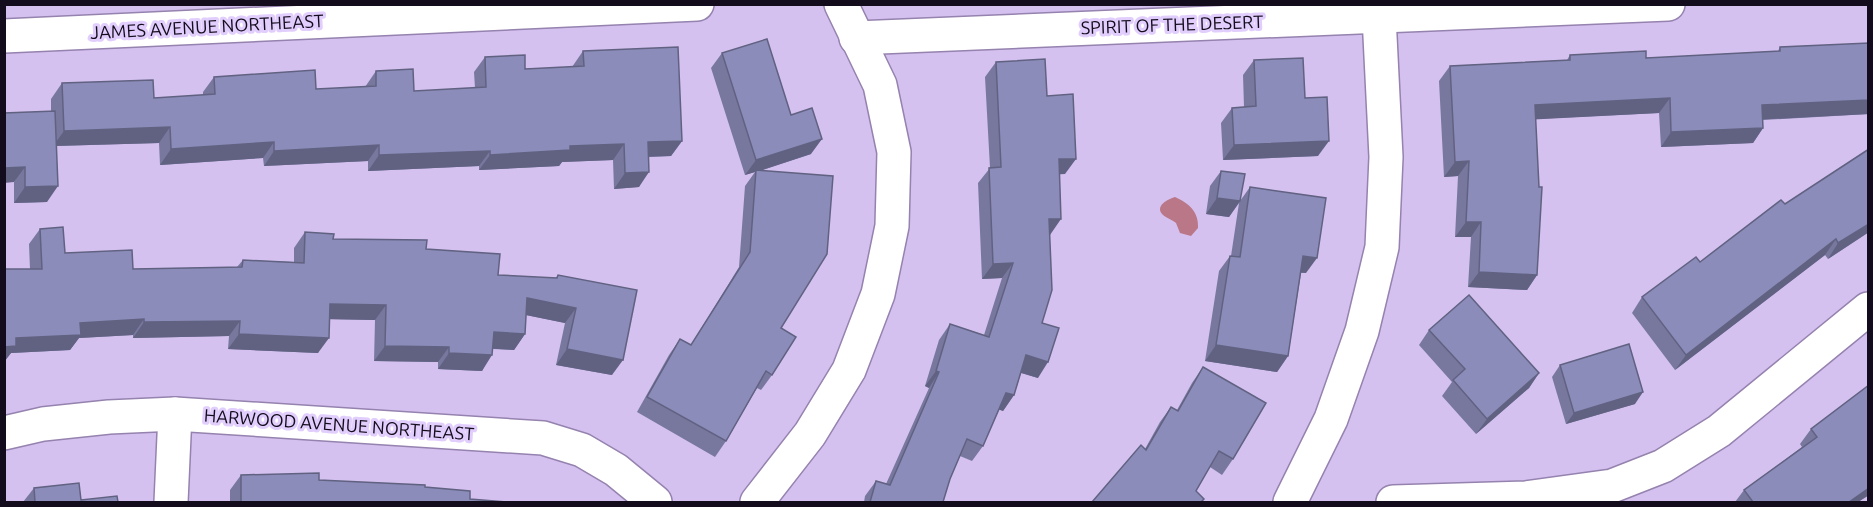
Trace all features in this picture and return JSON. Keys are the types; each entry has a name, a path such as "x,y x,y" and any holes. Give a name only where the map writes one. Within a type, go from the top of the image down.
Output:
{"street":[{"name":"JAMES AVENUE NORTHEAST","path":"4,36 250,15 697,4"},
{"path":"757,502 810,434 849,370 878,294 892,226 894,152 880,85 841,4"},
{"name":"SPIRIT OF THE DESERT","path":"856,38 1211,14 1379,16 1668,4"},
{"path":"1290,502 1331,418 1362,331 1382,247 1386,157 1379,16"},
{"path":"1393,502 1526,500 1612,486 1663,466 1719,431 1869,309"},
{"path":"171,502 175,414"},
{"name":"HARWOOD AVENUE NORTHEAST","path":"4,433 43,424 109,417 175,414 543,438 582,450 616,470 655,502"}],"shaded area":[{"path":"1175,197 1189,205 1197,217 1198,228 1191,236 1180,233 1176,223 1161,212 1163,203"}],"building":[{"path":"767,39 791,115 812,108 822,139 756,160 722,53"},
{"path":"1869,43 1869,100 1762,105 1763,128 1671,132 1670,98 1535,105 1539,187 1542,187 1537,275 1479,272 1481,222 1466,222 1469,161 1455,162 1450,66 1570,60 1570,55 1646,51 1646,58 1780,51 1780,47"},
{"path":"678,47 682,141 648,142 649,172 625,173 624,144 570,146 570,150 490,155 490,151 379,155 379,145 274,151 274,142 171,149 170,127 64,131 62,83 153,80 154,98 215,94 214,77 315,70 316,89 376,86 376,71 413,69 414,91 486,87 485,57 525,55 525,69 584,66 583,51"},
{"path":"1303,58 1305,98 1327,97 1329,141 1234,145 1232,108 1256,106 1254,60"},
{"path":"1045,59 1047,96 1073,94 1076,159 1059,159 1061,219 1049,219 1052,290 1042,323 1059,328 1048,362 1026,355 1014,395 1006,393 983,446 967,439 943,502 870,502 876,481 890,485 939,372 936,371 950,324 989,337 1013,263 993,264 989,168 1001,167 996,62"},
{"path":"55,111 58,186 25,187 25,167 4,168 4,113"},
{"path":"1869,149 1869,224 1838,243 1836,239 1686,355 1642,297 1696,257 1700,262 1781,200 1785,204"},
{"path":"756,170 833,176 827,254 781,328 796,337 772,375 766,371 726,441 647,397 680,339 691,345 750,252"},
{"path":"1221,171 1245,174 1240,201 1217,198"},
{"path":"1250,187 1326,198 1317,258 1303,256 1288,356 1216,345 1230,256 1240,257"},
{"path":"63,227 65,253 132,250 133,269 242,267 243,260 304,263 305,232 334,234 333,239 427,240 426,249 500,254 498,275 557,278 558,275 637,290 623,360 567,349 576,308 527,298 525,334 494,332 492,355 449,353 449,347 385,346 386,305 330,304 329,338 239,334 240,321 144,322 144,319 80,323 81,335 16,338 16,346 4,347 4,269 42,269 40,229"},
{"path":"1469,295 1539,373 1487,419 1453,380 1465,369 1429,330"},
{"path":"1629,344 1643,392 1574,413 1560,365"},
{"path":"1203,367 1266,403 1233,459 1219,451 1196,491 1204,499 1201,502 1092,502 1141,445 1146,450 1171,407 1178,411"},
{"path":"1869,385 1869,488 1849,502 1753,502 1744,490 1817,437 1811,429"},
{"path":"319,473 319,480 425,485 425,487 470,491 470,499 507,502 241,502 241,475"},
{"path":"79,483 81,500 117,496 118,502 35,502 34,488"}]}
